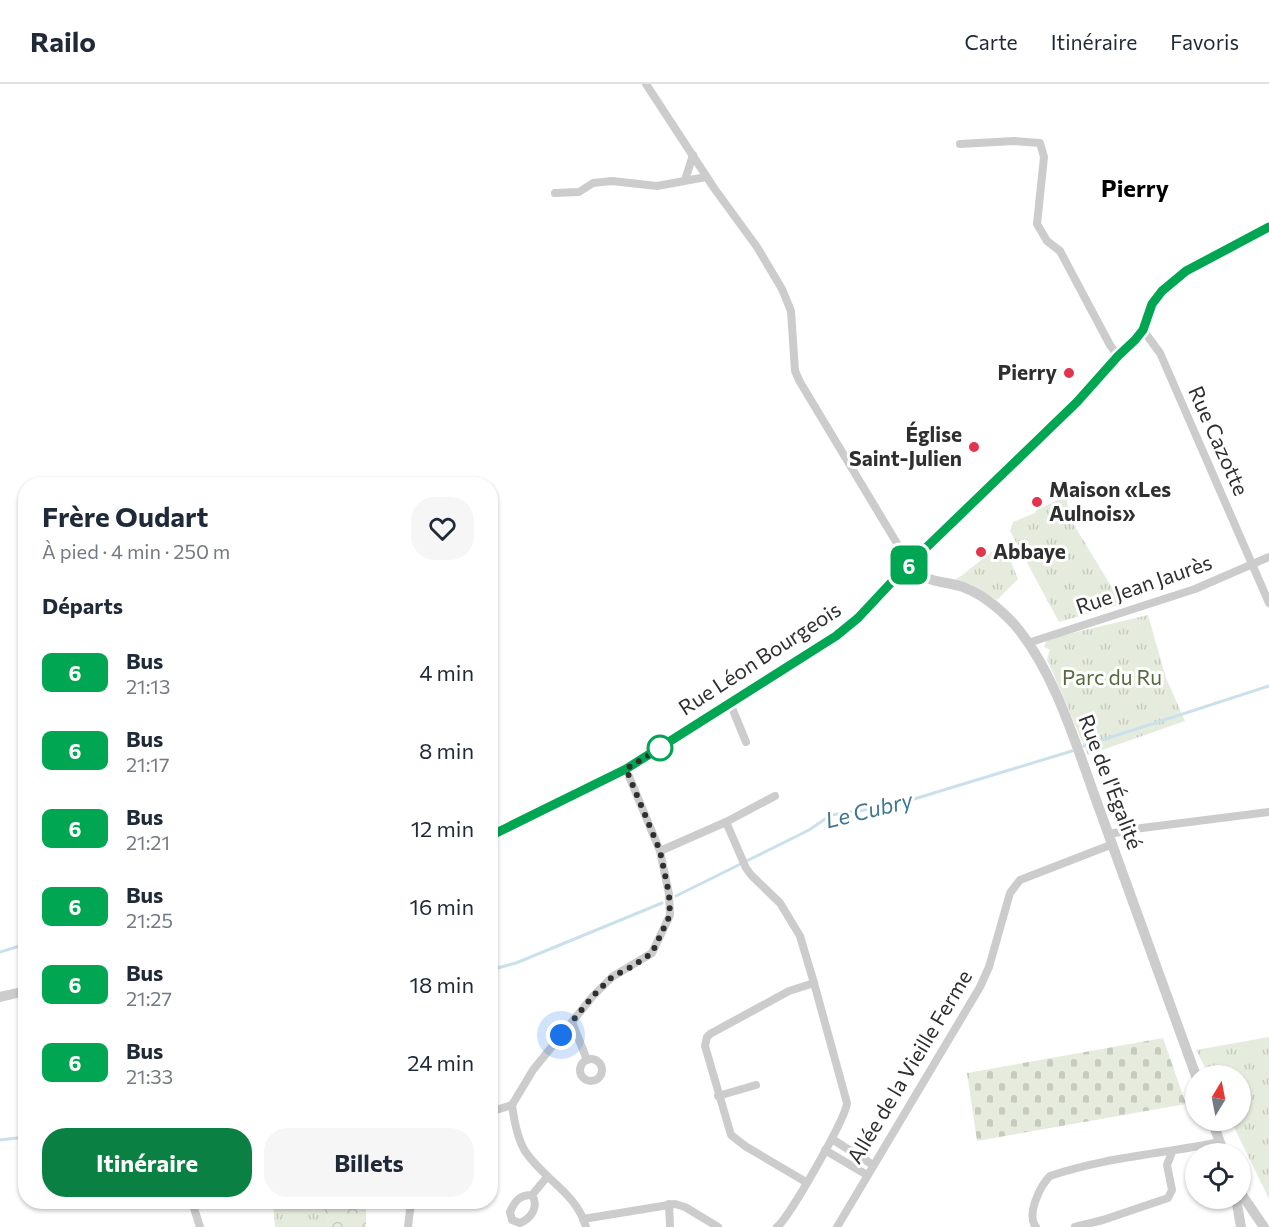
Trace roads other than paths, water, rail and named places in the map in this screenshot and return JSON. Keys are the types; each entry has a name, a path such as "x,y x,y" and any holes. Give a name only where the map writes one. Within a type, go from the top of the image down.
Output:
{"street":[{"path":"646,84 706,177 757,247 782,289 791,311 795,371 800,382 910,565"},
{"path":"960,144 1014,141 1040,143 1044,157 1037,224 1047,241 1060,251 1118,356"},
{"path":"685,180 693,155"},
{"path":"555,193 579,192 593,183 612,181 657,186 706,177"},
{"path":"1143,330 1152,304 1162,291 1186,271 1269,226"},
{"name":"Rue Léon Bourgeois","path":"498,832 626,769 836,636 858,618 1077,402 1143,330"},
{"name":"Rue Cazotte","path":"1143,330 1160,353 1269,603"},
{"name":"Rue Jean Jaurès","path":"1028,643 1195,590 1269,557"},
{"name":"Rue de l'Égalité","path":"910,565 918,575 962,587 984,597 1013,624 1028,643 1056,694 1192,1065"},
{"path":"730,704 746,742"},
{"path":"498,1109 512,1105 532,1070 593,996 612,977 652,953 670,915 669,894 660,851 626,769"},
{"path":"660,851 726,822 775,796"},
{"name":"Allée de la Vieille Ferme","path":"837,1227 980,987 989,967 1010,893 1020,880 1111,839 1142,828 1269,812"},
{"path":"726,822 746,868 780,903 800,936 846,1103 845,1113 832,1139 789,1214 777,1227"},
{"path":"806,1182 738,1142 729,1131 706,1052 707,1037 789,991 814,983"},
{"path":"0,997 18,993"},
{"path":"572,1022 587,1060"},
{"path":"718,1096 756,1085"},
{"path":"512,1105 523,1149 547,1177 572,1199 585,1223 669,1204 685,1207 718,1227"},
{"path":"1036,1227 1032,1218 1034,1209 1045,1181 1050,1176 1142,1154 1172,1152 1220,1142 1216,1131"},
{"path":"832,1139 873,1165"},
{"path":"825,1150 867,1175"},
{"path":"1075,1227 1168,1198 1172,1190 1167,1165 1172,1152"},
{"path":"532,1195 547,1177"},
{"path":"669,1204 670,1227"},
{"path":"1251,1208 1264,1227"},
{"path":"194,1209 200,1227"},
{"path":"408,1227 410,1209"},
{"path":"1238,1209 1241,1227"}],"waterway":[{"name":"Le Cubry","path":"1084,746 1269,686"},
{"name":"Le Cubry","path":"676,896 809,830 831,815 891,806 1072,751"},
{"name":"Le Cubry","path":"498,968 516,963 662,903"},
{"name":"Le Cubry","path":"0,952 18,946"},
{"name":"Le Cubry","path":"0,1140 18,1138"}],"place":[{"name":"Pierry","path":"1069,373"},
{"name":"Église Saint-Julien","path":"974,447"},
{"name":"Maison «Les Aulnois»","path":"1037,502"},
{"name":"Abbaye","path":"981,552"}],"district":[{"name":"Pierry","path":"1135,189"}],"park label":[{"name":"Parc du Ru","path":"1112,678"}]}
